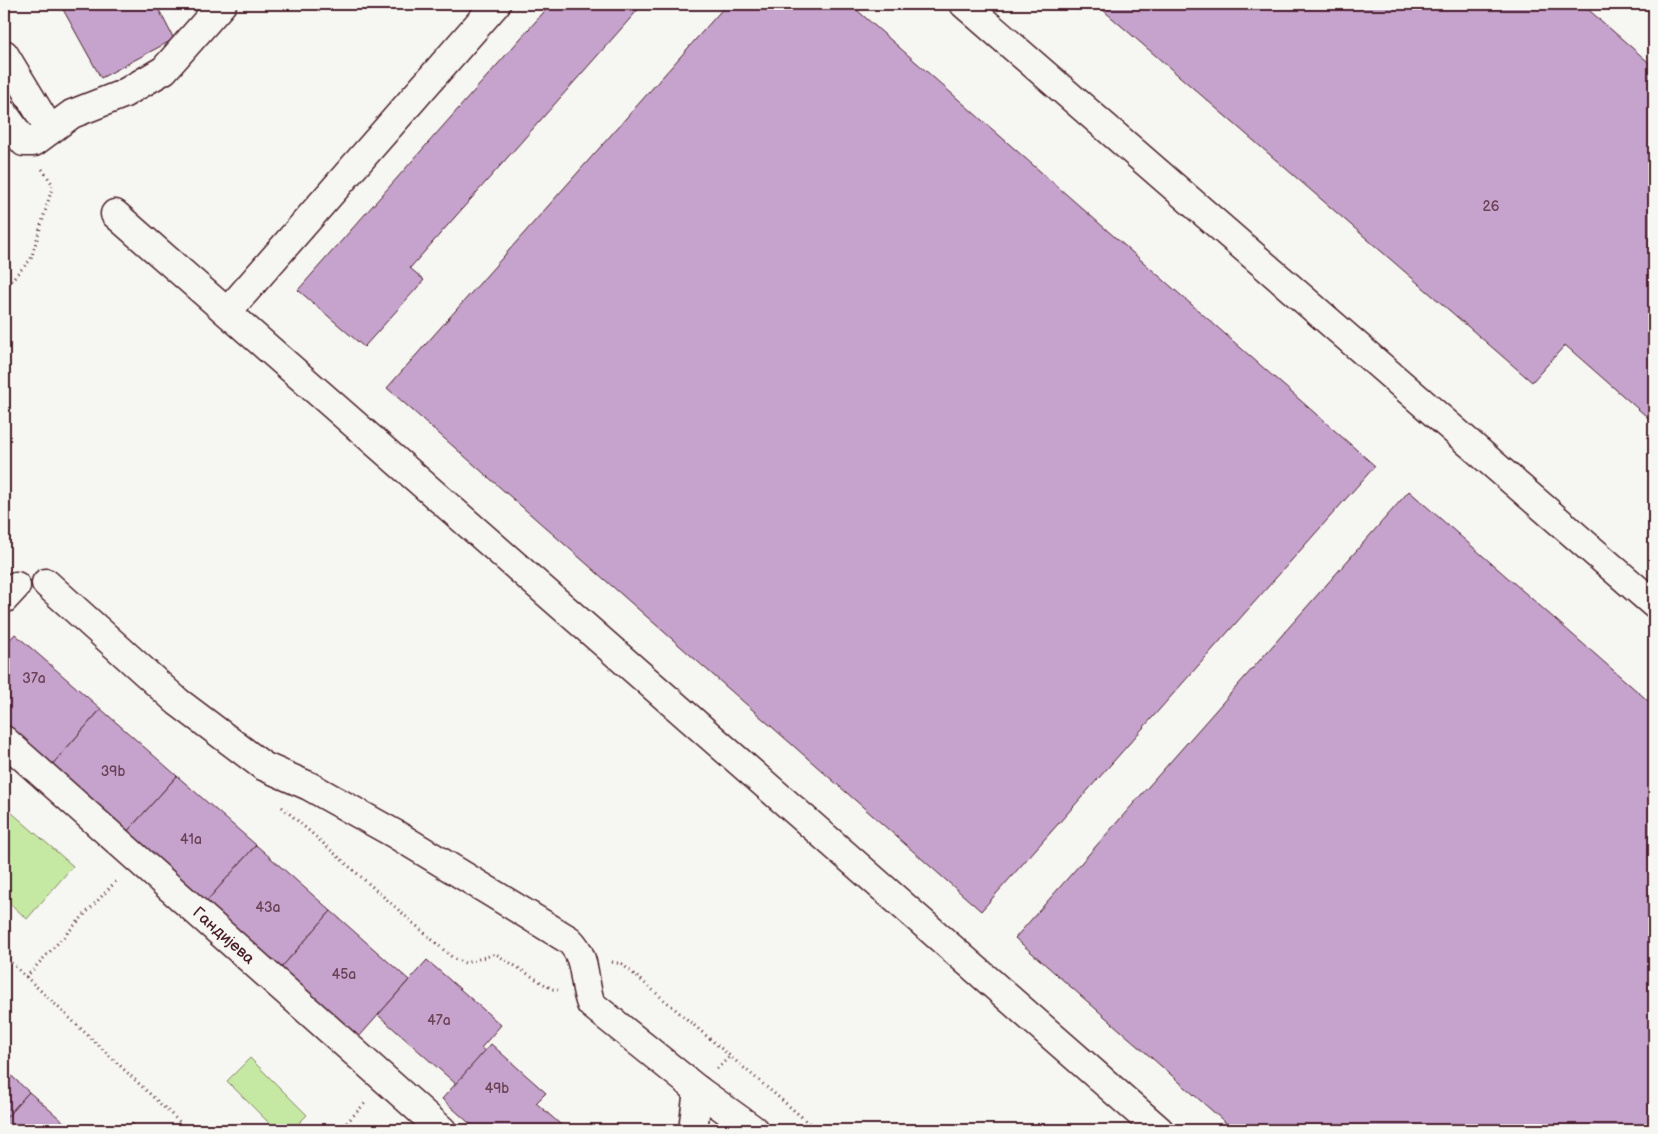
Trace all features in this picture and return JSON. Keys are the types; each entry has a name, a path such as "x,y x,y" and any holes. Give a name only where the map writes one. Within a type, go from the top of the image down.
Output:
{"lane":[{"path":"4,114 24,142 34,142 72,114 123,94 164,70 222,4"},
{"path":"228,312 496,4"},
{"path":"964,4 1654,604"},
{"path":"4,54 50,130"},
{"path":"115,214 1159,1130"},
{"path":"46,583 178,702 263,766 309,786 395,834 569,940 577,948 582,958 586,987 591,1004 698,1090 754,1130"},
{"name":"Гандијева","path":"4,740 442,1130"},
{"path":"693,1130 698,1090"}],"path":[{"path":"4,288 31,259 53,185 24,142"},
{"path":"26,977 136,858"},
{"path":"4,956 188,1130"},
{"path":"340,1130 386,1081"}],"green space":[{"path":"4,806 73,866 27,919 4,898"},
{"path":"250,1058 307,1115 292,1130 276,1130 227,1081"}],"building":[{"path":"60,4 156,4 174,39 101,78"},
{"path":"551,4 643,4 410,268 424,280 364,347 298,290"},
{"path":"727,4 850,4 1375,466 981,911 387,388"},
{"path":"1096,4 1582,4 1654,67 1654,423 1565,345 1532,382"},
{"path":"1409,491 1654,706 1654,1130 1234,1130 1015,938"},
{"path":"15,634 101,709 50,767 4,726 4,646"},
{"path":"101,709 177,776 126,833 50,767"},
{"path":"177,776 256,845 205,903 126,833"},
{"path":"256,845 331,911 280,969 205,903"},
{"path":"331,911 409,980 358,1038 280,969"},
{"path":"427,960 501,1025 481,1048 485,1051 456,1084 378,1015"},
{"path":"491,1044 546,1093 536,1103 567,1130 477,1130 442,1099"},
{"path":"4,1069 29,1092 4,1120"},
{"path":"29,1092 73,1130 4,1130 4,1120"},
{"path":"132,1123 140,1130 125,1130"}]}
